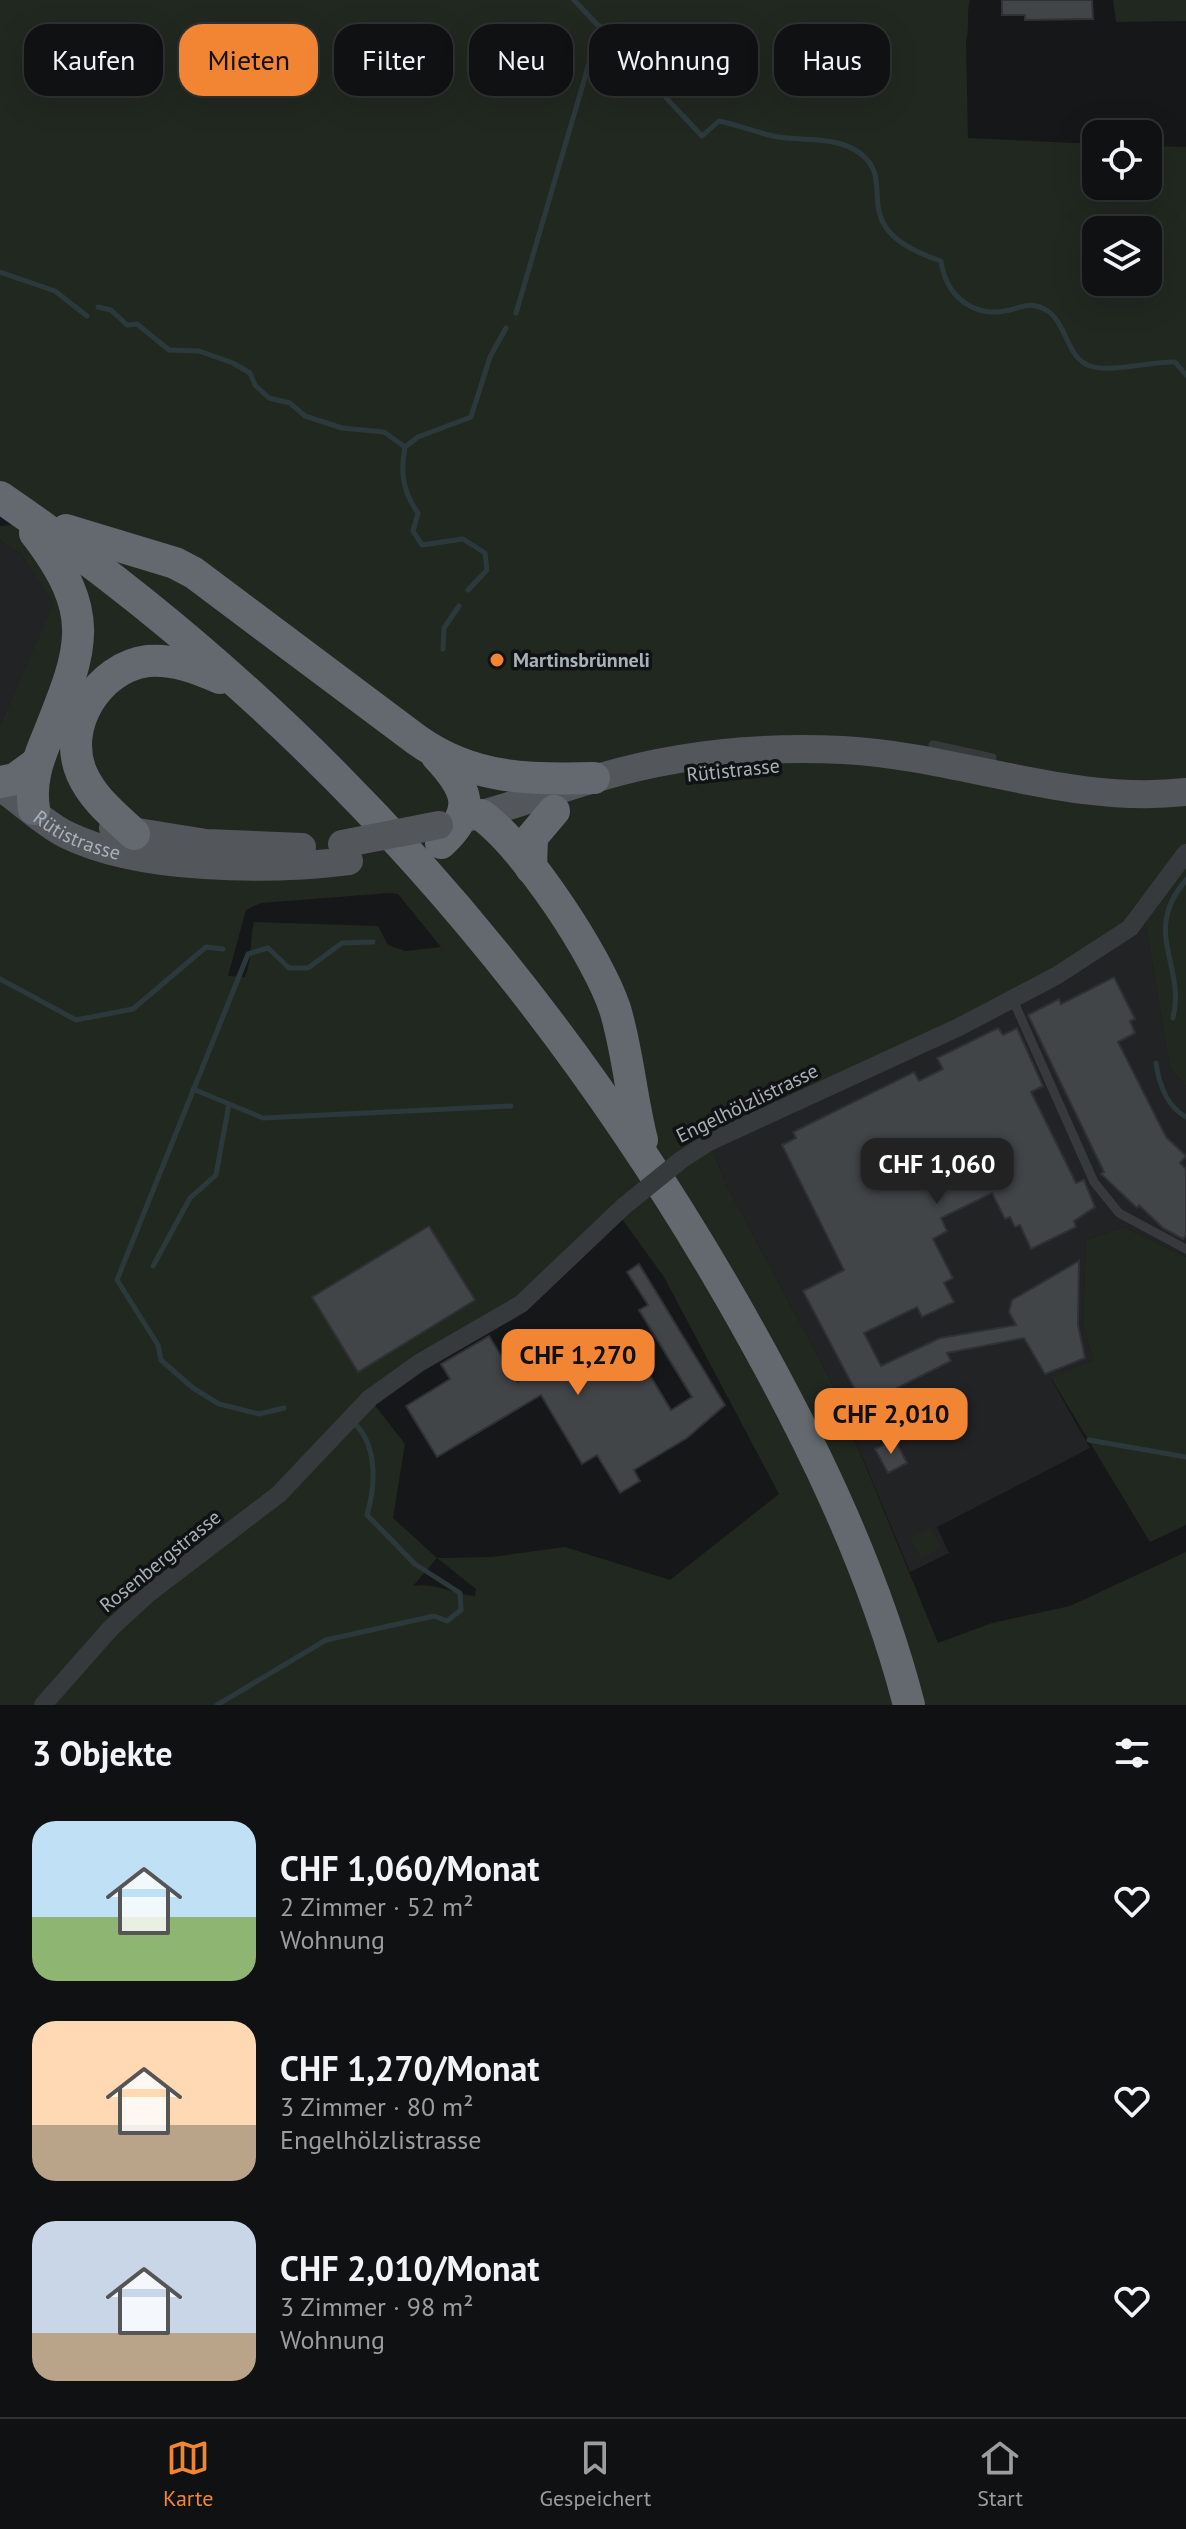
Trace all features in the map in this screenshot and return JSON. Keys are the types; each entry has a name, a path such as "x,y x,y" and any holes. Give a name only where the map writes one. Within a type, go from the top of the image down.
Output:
{"highway":[{"path":"7,502 146,605 241,687 366,806 464,913 566,1044 649,1165 747,1328 817,1458 862,1559 909,1705"},
{"path":"7,502 76,535 157,557 194,573 433,752 491,775 594,778"},
{"path":"7,502 67,580 79,625 72,676 37,763 31,791 34,809"},
{"path":"34,809 58,775 98,688 115,674 136,664 159,661 180,664 241,687"},
{"path":"79,724 76,747 85,781 102,805 134,834"},
{"path":"433,752 463,791 460,830 531,868 592,963 613,1003 623,1042 629,1090 649,1165"},
{"path":"0,784 15,779 37,763"},
{"path":"531,868 532,837 554,811"}],"main road":[{"name":"Rütistrasse","path":"460,830 594,778 700,755 804,749 891,754 959,764 989,775 1125,795 1186,792"},
{"name":"Rütistrasse","path":"34,809 64,834 152,859 255,867 346,853 554,811 644,784 729,768 807,763 957,778 989,775"},
{"path":"0,784 34,809"},
{"path":"0,799 34,809"},
{"name":"Rütistrasse","path":"34,809 134,834 346,853"}],"street":[{"name":"Engelhölzlistrasse","path":"279,1494 370,1398 419,1363 521,1304 623,1207 681,1160 709,1142 1013,1000 1130,928 1186,853"},
{"name":"Rosenbergstrasse","path":"43,1705 110,1629 149,1593 279,1494"}],"lane":[{"path":"933,745 992,758 989,775"},
{"path":"1013,1000 1094,1182 1119,1213 1186,1249"}],"shaded area":[{"path":"0,0 970,0 966,41 968,138 1082,143 1082,200 1162,200 1162,146 1186,147 1186,1086 1170,1069 1144,915 1115,939 709,1142 726,1184 830,1379 938,1643 992,1623 1070,1606 1186,1552 1186,1705 0,1705 0,725 54,603 21,554 0,540 0,526 45,522 0,497","holes":["398,894 441,947 405,951 388,945 378,926 254,922 245,977 228,976 246,910 261,903","617,1212 664,1277 779,1494 670,1580 565,1547 492,1557 437,1558 393,1518 405,1444 370,1399 521,1304","437,1558 476,1589 475,1596 429,1586 413,1586"]},
{"path":"1113,0 1186,0 1186,21 1116,22"},
{"path":"0,540 21,554 55,603 0,725"},
{"path":"1144,914 1170,1069 1186,1086 1186,1257 1124,1227 1086,1240 1083,1325 1093,1360 1051,1379 1090,1448 937,1527 949,1553 910,1572 830,1379 726,1184 709,1142"},
{"path":"1124,1227 1186,1257 1186,1525 1150,1542 1051,1378 1093,1360 1083,1325 1086,1240"},
{"path":"930,1528 941,1547 921,1559 910,1538"}],"building":[{"path":"1002,0 1092,0 1093,19 1025,20 1025,15 1002,15"},
{"path":"1114,977 1135,1019 1130,1021 1135,1033 1118,1042 1166,1137 1186,1156 1180,1163 1186,1169 1186,1235 1183,1239 1163,1228 1139,1205 1137,1208 1101,1174 1104,1172 1028,1015 1059,999 1061,1004"},
{"path":"998,1028 1003,1035 1017,1028 1043,1086 1031,1092 1076,1183 1084,1180 1095,1207 1074,1221 1076,1227 1031,1249 1020,1225 1015,1227 1010,1217 1005,1219 992,1193 941,1218 947,1231 933,1239 953,1278 944,1283 954,1302 922,1317 917,1307 864,1333 881,1366 940,1338 1016,1325 1009,1312 1012,1300 1079,1261 1078,1325 1085,1358 1045,1374 1024,1338 947,1353 951,1361 863,1405 803,1291 844,1270 782,1145 796,1138 793,1132 914,1072 919,1081 943,1069 937,1058"},
{"path":"429,1226 475,1300 358,1372 312,1297"},
{"path":"639,1264 725,1405 687,1438 634,1470 640,1481 620,1493 597,1455 582,1464 541,1395 437,1457 406,1406 450,1379 441,1364 489,1336 518,1382 603,1331 630,1376 645,1367 671,1410 692,1397 639,1310 648,1305 627,1272"},
{"path":"895,1439 907,1463 888,1473 875,1449"}],"waterway":[{"path":"574,0 702,136 719,121 778,137 842,144 861,154 872,166 882,221 892,235 910,248 941,261 955,294 973,308 997,312 1028,305 1040,307 1056,319 1075,354 1090,366 1109,368 1175,362 1186,375"},
{"path":"516,313 589,64"},
{"path":"0,272 55,291 87,316"},
{"path":"98,307 111,310 127,325 137,324 169,350 199,351 233,363 250,373 255,385 269,398 290,403 305,416 342,428 384,432 405,447"},
{"path":"468,590 487,570 485,553 463,539 422,545 413,531 418,513 406,490 403,474 405,447 418,437 471,417 490,357 506,328"},
{"path":"443,649 444,628 459,606"},
{"path":"1173,1018 1174,981 1166,933 1167,916 1173,899 1186,880"},
{"path":"284,1408 259,1414 219,1404 193,1388 161,1360 158,1345 117,1280 248,954 268,948 289,968 308,968 342,943 373,942"},
{"path":"0,979 76,1020 133,1009 206,947 223,949"},
{"path":"1156,1063 1165,1094 1173,1107 1186,1117"},
{"path":"193,1089 263,1118 511,1106"},
{"path":"153,1266 190,1198 216,1175 229,1104"},
{"path":"217,1705 326,1640 434,1616 447,1621 461,1610 460,1593 415,1564 367,1515 372,1493 372,1457 357,1426"},
{"path":"1089,1440 1186,1457"}],"place":[{"name":"Martinsbrünneli","path":"497,660"}]}
